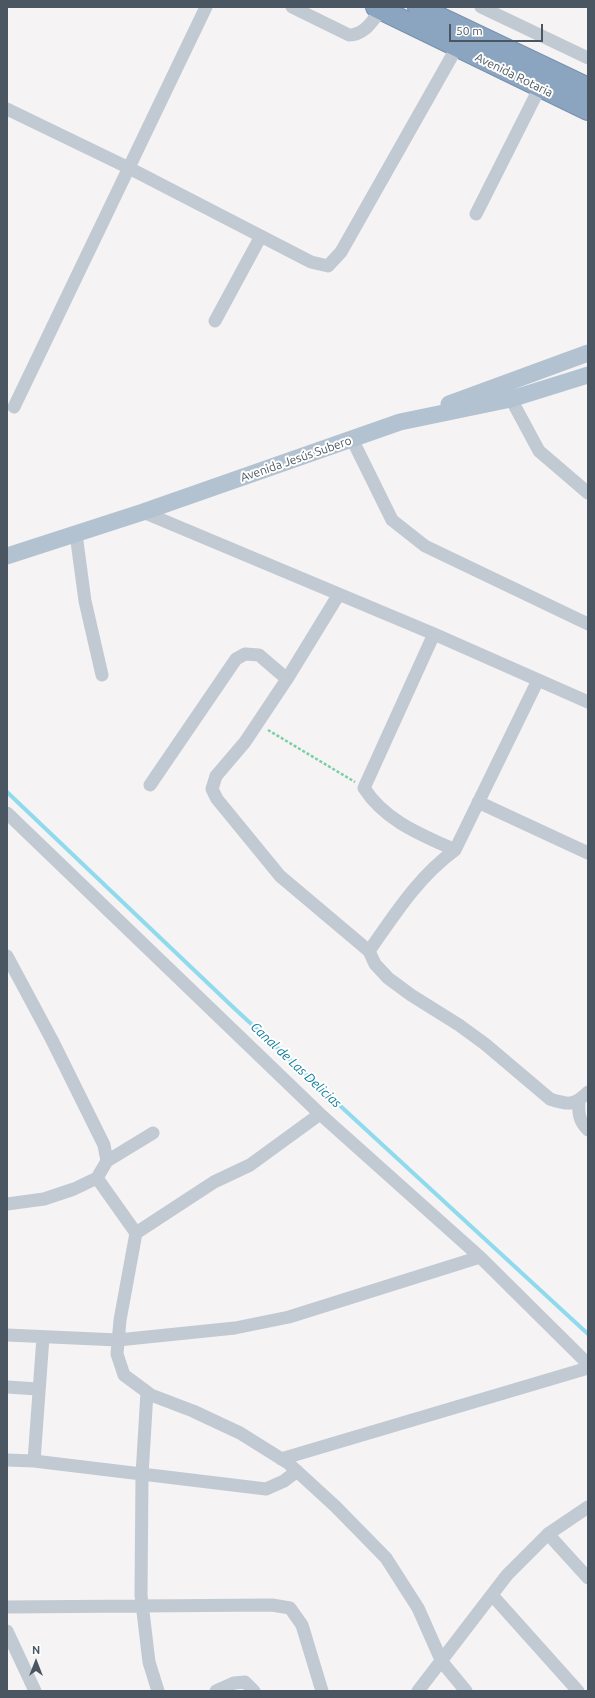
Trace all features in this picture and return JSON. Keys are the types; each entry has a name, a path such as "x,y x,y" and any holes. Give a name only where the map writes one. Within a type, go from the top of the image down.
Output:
{"highway":[{"name":"Avenida Rotaria","path":"418,7 588,88"},
{"name":"Avenida Rotaria","path":"379,8 588,110"}],"main road":[{"path":"400,422 510,380 588,353"},
{"name":"Avenida Jesús Subero","path":"7,556 144,512 400,422 511,399 588,375"}],"street":[{"path":"14,407 206,7"},
{"path":"292,7 349,35 356,35 362,32 379,8"},
{"path":"481,7 588,58"},
{"path":"7,109 129,168 311,262 328,266 341,252 457,47"},
{"path":"476,214 540,87"},
{"path":"215,321 261,236"},
{"path":"511,399 539,451 588,493"},
{"path":"352,439 392,520 425,546 588,624"},
{"path":"144,512 434,634 588,702"},
{"path":"76,534 86,601 102,675"},
{"path":"339,594 287,679 245,742 216,776 212,789 217,799 280,876 369,951 375,964 388,978 475,1037 550,1098 560,1102 573,1103 579,1101 588,1092"},
{"path":"434,634 364,788 372,800 389,815 412,830 455,850"},
{"path":"150,785 236,659 244,654 259,655 287,679"},
{"path":"369,951 414,887 440,861 455,850 538,680"},
{"path":"478,802 588,853"},
{"path":"7,812 320,1114 480,1257 588,1364"},
{"path":"7,956 104,1145 107,1161"},
{"path":"579,1101 578,1115 583,1125 588,1130"},
{"path":"136,1233 214,1182 250,1165 320,1114"},
{"path":"7,1204 44,1199 74,1189 97,1178 107,1161 153,1134"},
{"path":"97,1178 136,1233 116,1354 124,1375 151,1395 192,1411 240,1433 281,1458 335,1506 386,1558 418,1608 442,1662 466,1691"},
{"path":"7,1335 118,1340 235,1328 289,1316 480,1257"},
{"path":"34,1461 38,1389 43,1337"},
{"path":"281,1458 588,1368"},
{"path":"7,1387 38,1389"},
{"path":"147,1392 142,1475 142,1607 149,1662 158,1691"},
{"path":"7,1460 34,1461 266,1489 284,1481 297,1471"},
{"path":"418,1691 442,1662 507,1575 548,1534 588,1507"},
{"path":"548,1534 588,1578"},
{"path":"492,1595 578,1691"},
{"path":"7,1607 272,1605 290,1608 302,1625 322,1691"},
{"path":"7,1631 35,1691"},
{"path":"216,1691 234,1683 245,1682 254,1691"}],"path":[{"path":"257,723 364,788"}],"waterway":[{"name":"Canal de Las Delicias","path":"7,792 235,1009 588,1334"}]}
